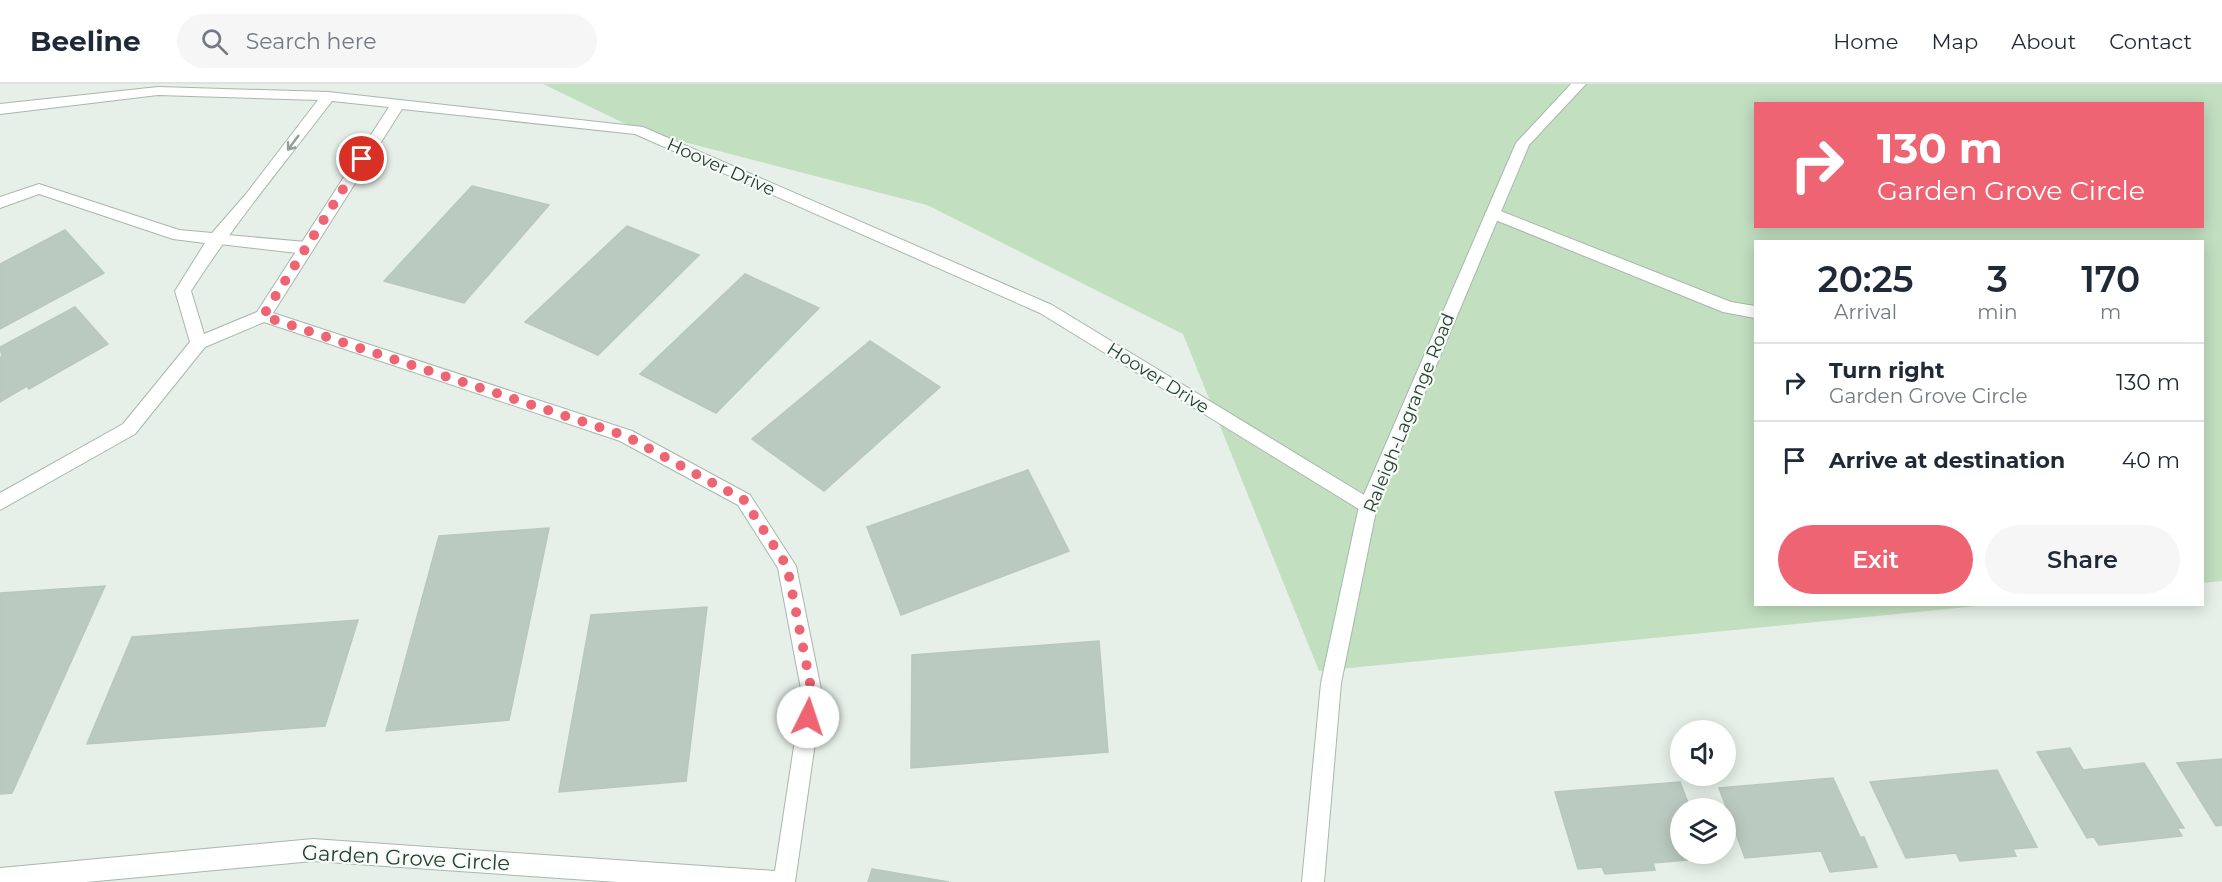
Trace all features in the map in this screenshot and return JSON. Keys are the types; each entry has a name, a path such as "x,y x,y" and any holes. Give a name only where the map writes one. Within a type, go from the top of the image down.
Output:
{"street":[{"name":"Raleigh-Lagrange Road","path":"1313,882 1331,683 1368,506 1523,143 1579,84"},
{"name":"Hoover Drive","path":"0,109 158,91 328,96 638,130 1046,309 1368,506"},
{"path":"199,343 183,291 216,239 251,198 328,96"},
{"path":"0,502 129,429 199,343 263,316 397,105"},
{"path":"0,203 39,189 178,235 306,248"},
{"path":"1493,213 1729,308 1754,312"},
{"path":"263,316 626,436 744,500 787,566 812,693 784,882"},
{"name":"Garden Grove Circle","path":"0,879 312,850 776,882"}],"green space":[{"path":"543,84 2222,84 2222,581 2204,583 2204,240 1754,240 1754,606 1978,606 1319,671 1183,334 927,205 638,130"}],"building":[{"path":"472,186 549,205 464,303 384,281"},
{"path":"627,226 699,255 598,355 525,322"},
{"path":"65,230 104,273 0,329 0,264"},
{"path":"745,274 819,308 716,413 640,374"},
{"path":"75,307 108,344 29,389 27,386 0,402 0,357 2,356 0,347"},
{"path":"870,341 940,387 824,491 752,439"},
{"path":"1028,470 1069,551 901,615 867,527"},
{"path":"549,528 509,720 386,731 439,536"},
{"path":"105,586 12,793 0,794 0,593"},
{"path":"707,607 686,781 559,792 591,615"},
{"path":"358,620 325,726 87,744 132,637"},
{"path":"1099,641 1108,752 911,768 912,655"},
{"path":"2070,748 2083,770 2144,763 2184,828 2177,828 2182,836 2099,845 2094,837 2087,838 2037,752"},
{"path":"2222,759 2222,825 2216,826 2177,763"},
{"path":"1997,770 2037,847 2013,849 2016,856 1960,861 1956,853 1906,858 1870,782"},
{"path":"1833,778 1860,837 1864,837 1877,867 1830,872 1821,851 1745,858 1736,834 1736,798 1723,798 1719,788"},
{"path":"1670,783 1670,786 1682,786 1686,798 1670,798 1670,861 1653,863 1655,870 1605,874 1602,867 1578,869 1555,792"},
{"path":"872,869 949,882 868,882"}],"route":[{"path":"362,159 263,316 626,436 744,500 787,566 812,693 808,717"}]}
